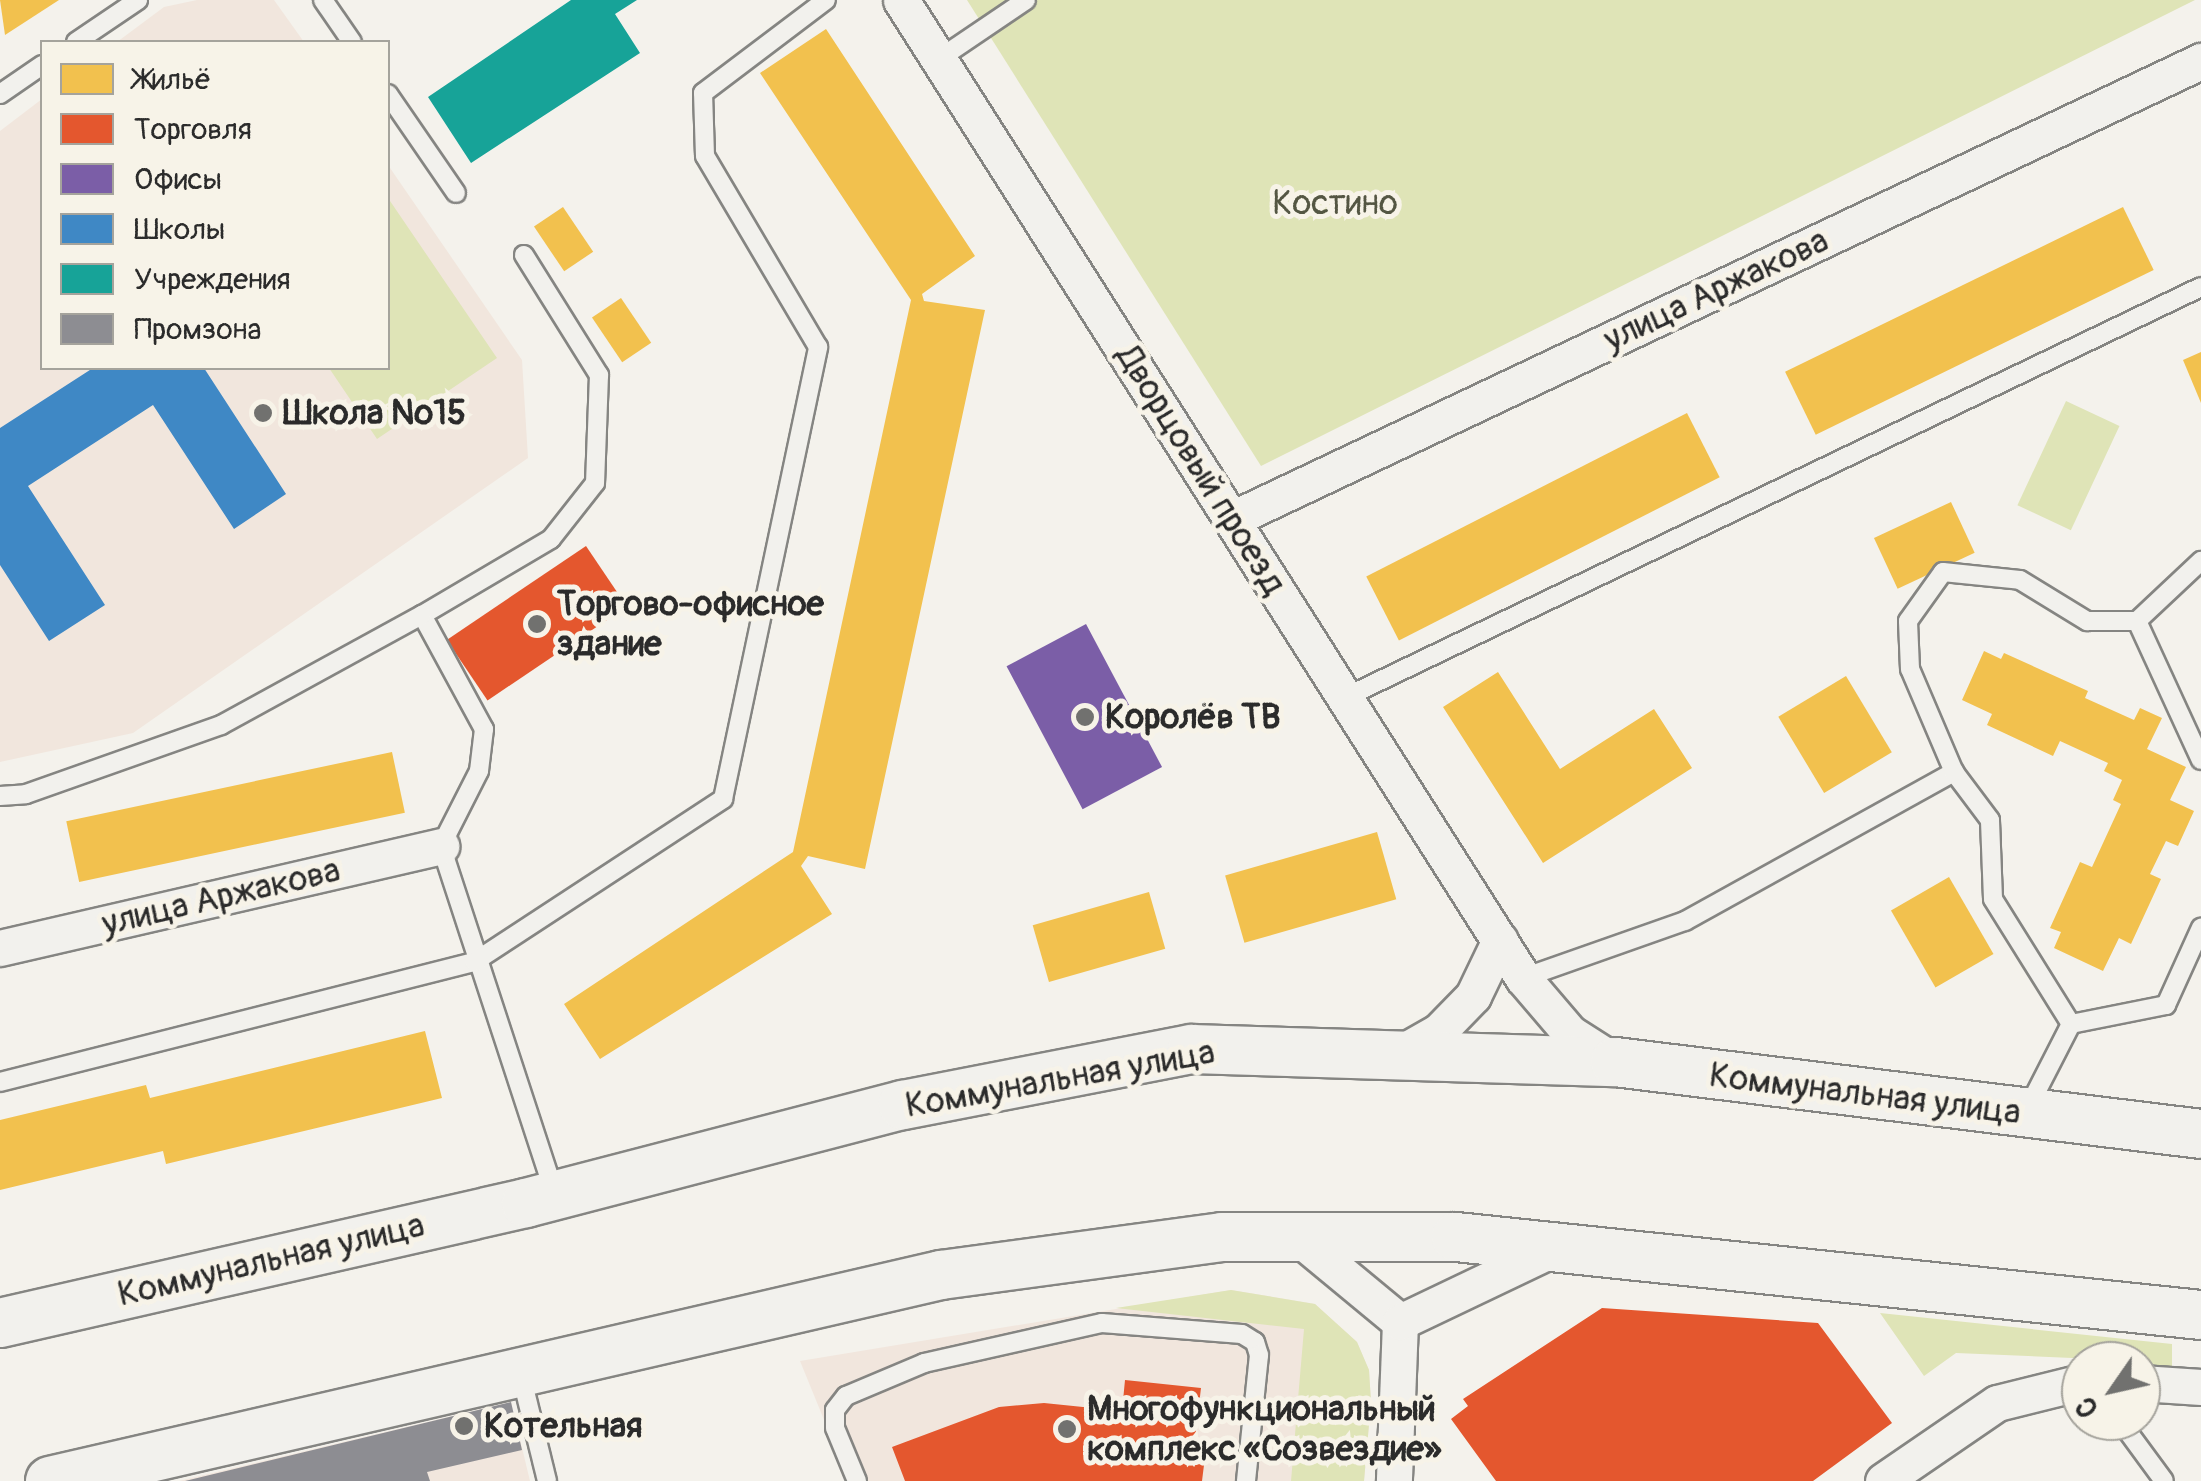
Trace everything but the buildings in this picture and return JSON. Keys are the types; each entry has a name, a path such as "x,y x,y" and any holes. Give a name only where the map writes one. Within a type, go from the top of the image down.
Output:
{"main road":[{"name":"Коммунальная улица","path":"0,1323 556,1196 903,1105 1192,1049 1404,1051 1614,1062 2201,1134"},
{"path":"50,1481 520,1369 941,1275 1222,1236 1295,1235 1560,1246 2201,1315"}],"street":[{"name":"Дворцовый проезд","path":"901,0 1524,978 1570,1033 1614,1062"},
{"name":"улица Аржакова","path":"1232,519 2201,61"},
{"name":"улица Аржакова","path":"0,948 441,846"},
{"path":"1404,1051 1439,1031 1474,996 1500,940"},
{"path":"1295,1235 1400,1322"},
{"path":"1400,1322 1560,1246"},
{"path":"1394,1481 1400,1322"},
{"path":"2161,1384 2201,1386"},
{"path":"1883,1481 1997,1403 2061,1387"}],"lane":[{"path":"79,40 138,0"},
{"path":"323,0 351,40"},
{"path":"0,1082 474,962 723,799 818,347 705,156 703,94 826,0"},
{"path":"939,58 1026,0"},
{"path":"0,94 40,66"},
{"path":"390,97 456,193"},
{"path":"0,796 26,794 221,725 550,540 595,483 599,375 524,255"},
{"path":"1346,698 2201,286"},
{"path":"2072,1024 1993,899 1990,820 1954,772 1909,653 1908,620 1943,572 2020,580 2087,622 2137,621 2201,561"},
{"path":"422,615 484,729 479,771 441,846 474,962 556,1196"},
{"path":"2137,621 2201,760"},
{"path":"1524,978 1686,921 1954,772"},
{"path":"2072,1024 2166,1005 2201,928"},
{"path":"2025,1114 2072,1024"},
{"path":"857,1481 836,1428 836,1410 846,1396 924,1363 1102,1323 1242,1334 1254,1342 1260,1355 1246,1481"},
{"path":"520,1369 547,1481"},
{"path":"2135,1441 2164,1481"}],"shaded area":[{"path":"197,0 274,0 303,40 120,40 164,7"},
{"name":"Школа №15","path":"40,101 40,370 390,370 390,168 522,360 528,458 133,733 0,762 0,131"},
{"path":"1231,1290 1315,1304 1357,1342 1369,1370 1371,1402 1364,1481 849,1481 800,1361"},
{"name":"Котельная","path":"511,1402 530,1481 179,1481"}],"green space":[{"name":"Костино","path":"967,0 2195,0 1261,466"},
{"path":"390,201 497,358 377,439 330,370 390,370"},
{"path":"2066,401 2119,426 2071,530 2017,505"},
{"path":"1231,1290 1315,1304 1357,1342 1369,1370 1371,1402 1364,1481 1291,1481 1304,1329 1116,1308"},
{"path":"1880,1313 2144,1341 2061,1341 2061,1358 1956,1353 1924,1376"},
{"path":"2161,1343 2172,1344 2172,1370 2161,1369"}],"place":[{"name":"Школа №15","path":"263,413"},
{"name":"Торгово-офисное здание","path":"537,624"},
{"name":"Королёв ТВ","path":"1085,717"},
{"name":"Котельная","path":"464,1426"},
{"name":"Многофункциональный комплекс «Созвездие»","path":"1067,1429"}]}
